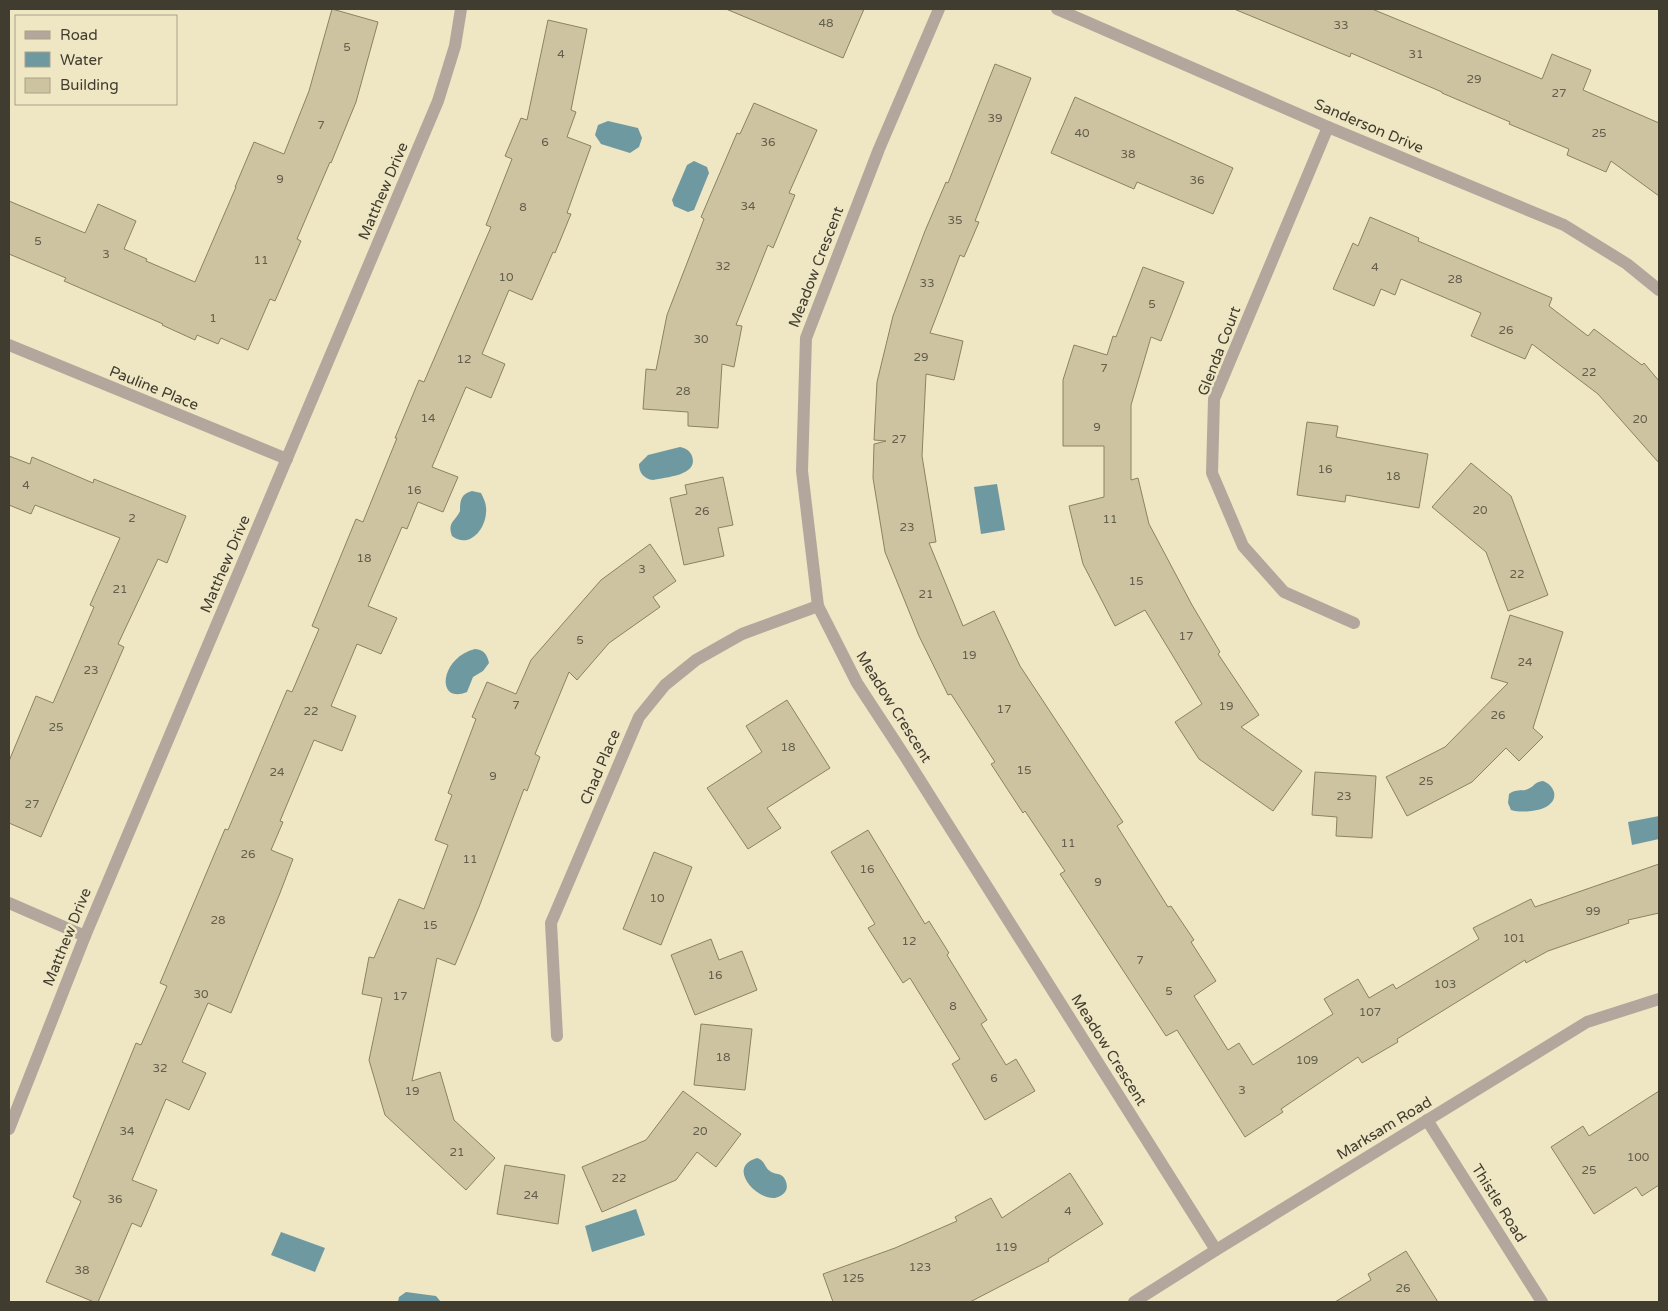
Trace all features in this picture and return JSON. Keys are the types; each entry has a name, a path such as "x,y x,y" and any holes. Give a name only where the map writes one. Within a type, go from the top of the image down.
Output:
{"street":[{"name":"Matthew Drive","path":"9,1129 84,936 288,459 438,101 455,46 461,9"},
{"name":"Meadow Crescent","path":"940,9 878,149 806,338 802,471 818,606 857,683 912,767 1216,1250"},
{"name":"Sanderson Drive","path":"1057,9 1328,127 1564,225 1627,264 1659,290"},
{"name":"Glenda Court","path":"1328,127 1214,400 1212,473 1243,546 1284,592 1354,623"},
{"name":"Pauline Place","path":"9,345 288,459"},
{"name":"Chad Place","path":"557,1036 551,923 639,716 665,685 696,660 742,634 818,606"},
{"path":"9,903 84,936"},
{"name":"Marksam Road","path":"1134,1302 1587,1022 1659,999"},
{"name":"Thistle Road","path":"1427,1120 1542,1302"}],"water":[{"path":"608,121 638,128 642,138 639,147 630,153 601,144 595,135 598,125"},
{"path":"694,161 707,167 709,173 694,210 688,212 674,206 672,200 687,165"},
{"path":"680,447 688,450 692,456 693,463 686,472 653,480 643,475 639,464 648,455"},
{"path":"997,484 1005,530 981,534 974,487"},
{"path":"472,491 481,493 485,502 486,513 483,526 470,539 458,539 452,536 450,528 460,511 462,498 465,494"},
{"path":"475,649 485,653 489,663 483,671 473,677 467,692 457,694 450,692 446,686 448,670 454,661 463,654"},
{"path":"1543,781 1550,785 1554,792 1554,798 1551,803 1539,810 1524,812 1511,810 1508,803 1509,794 1514,791 1528,789"},
{"path":"1659,816 1659,839 1632,845 1628,822"},
{"path":"757,1158 762,1160 771,1172 784,1178 787,1188 782,1195 775,1198 767,1197 753,1189 747,1182 744,1168 748,1162"},
{"path":"636,1209 645,1235 592,1252 585,1226"},
{"path":"281,1232 325,1248 315,1272 271,1255"},
{"path":"406,1292 436,1296 441,1302 398,1302 399,1297"}],"building":[{"path":"332,9 378,22 356,102 297,239 301,241 275,301 270,299 248,350 221,338 218,344 197,335 195,340 64,281 66,278 9,254 9,201 85,233 98,204 136,221 124,249 147,259 146,261 195,282 254,142 284,154 309,91"},
{"path":"726,9 864,9 843,58"},
{"path":"1234,9 1372,9 1542,79 1552,54 1591,70 1583,90 1659,123 1659,196 1611,161 1606,172 1567,155 1569,149 1509,124 1510,122 1442,92 1351,53 1350,57"},
{"path":"548,20 587,29 571,110 576,112 567,137 591,146 567,213 571,214 555,253 553,252 532,300 509,290 482,354 505,364 491,398 466,387 432,467 458,477 443,512 418,502 407,529 402,527 368,606 397,618 381,654 357,644 331,706 356,716 342,751 314,740 280,821 283,822 271,850 293,859 280,893 231,1013 208,1003 182,1062 206,1073 189,1110 166,1099 132,1180 157,1190 141,1227 132,1223 98,1302 94,1302 46,1282 81,1201 73,1197 136,1043 141,1045 167,986 160,983 225,829 228,830 287,690 292,692 319,629 312,626 356,519 363,522 419,380 424,382 491,227 486,225 512,159 505,156 521,118 527,120"},
{"path":"995,64 1031,78 975,221 979,222 964,257 960,255 930,333 963,341 954,380 926,374 922,456 936,542 929,543 963,626 994,611 1020,666 1123,822 1117,826 1168,907 1171,906 1194,940 1191,942 1216,981 1194,996 1228,1050 1239,1043 1253,1065 1333,1014 1324,999 1358,979 1369,998 1393,984 1396,989 1479,939 1473,928 1531,899 1535,907 1659,864 1659,913 1628,920 1629,923 1548,951 1526,963 1525,960 1397,1039 1398,1042 1362,1063 1358,1057 1281,1109 1283,1112 1245,1137 1177,1030 1166,1036 1060,874 1065,871 1025,811 1023,813 991,764 995,762 951,694 948,695 919,636 885,552 873,478 874,444 886,441 874,440 877,382 893,316 925,231 946,182 948,183"},
{"path":"1075,97 1233,168 1213,214 1137,182 1134,189 1051,153"},
{"path":"754,103 817,130 789,193 795,195 773,248 768,245 736,325 742,326 734,367 722,364 718,428 688,426 688,412 643,409 646,369 656,370 667,315 704,219 701,217 737,133 740,134"},
{"path":"1370,217 1419,238 1418,241 1552,298 1549,306 1588,336 1594,329 1642,365 1644,363 1659,381 1659,463 1598,394 1532,344 1525,359 1471,336 1481,313 1401,279 1395,295 1381,289 1374,306 1333,289 1353,243 1358,246"},
{"path":"1143,267 1184,282 1161,341 1151,337 1131,405 1131,480 1138,478 1149,524 1192,605 1220,652 1218,654 1259,715 1241,727 1302,771 1273,811 1199,759 1175,722 1202,704 1145,610 1115,626 1083,564 1069,506 1104,497 1104,446 1063,446 1063,380 1074,345 1107,355 1113,336 1116,337"},
{"path":"1307,422 1338,426 1336,437 1428,454 1419,508 1346,495 1345,502 1297,495"},
{"path":"9,456 30,464 32,457 93,483 94,479 186,516 167,563 158,559 118,644 124,647 41,837 9,823 9,761 36,696 53,703 94,607 90,605 120,538 35,505 31,514 9,505"},
{"path":"1471,463 1511,496 1548,595 1508,611 1486,552 1432,507"},
{"path":"723,477 733,525 718,528 724,556 684,565 670,498 687,494 685,485"},
{"path":"650,544 676,581 653,597 660,607 609,643 577,680 569,672 535,754 540,757 527,791 524,789 455,965 437,958 412,1081 440,1072 454,1120 495,1158 466,1190 385,1115 369,1060 382,998 362,994 369,957 374,958 399,899 424,909 448,845 435,840 452,795 448,793 476,719 472,717 487,682 516,694 531,660 601,580"},
{"path":"1510,615 1563,632 1533,728 1543,737 1519,761 1506,748 1472,782 1407,816 1386,777 1445,747 1508,683 1491,678"},
{"path":"787,700 830,768 767,808 781,828 748,849 707,788 762,752 746,726"},
{"path":"1315,772 1376,776 1372,838 1336,836 1337,817 1312,815"},
{"path":"868,830 925,924 929,921 949,953 947,955 987,1020 981,1024 1006,1065 1016,1059 1035,1091 985,1120 952,1064 960,1059 910,978 903,983 868,928 875,924 831,852"},
{"path":"654,852 692,867 661,945 623,929"},
{"path":"711,939 719,960 742,951 757,990 695,1015 671,955"},
{"path":"701,1024 752,1029 745,1090 694,1085"},
{"path":"683,1091 741,1134 716,1167 697,1152 676,1180 602,1212 582,1167 646,1140"},
{"path":"1659,1091 1659,1185 1642,1196 1636,1187 1594,1214 1551,1147 1583,1126 1589,1136"},
{"path":"505,1165 565,1175 558,1224 497,1214"},
{"path":"1070,1173 1103,1224 1048,1259 1049,1261 970,1302 833,1302 823,1274 895,1248 957,1221 955,1217 991,1198 1002,1218"},
{"path":"1406,1251 1438,1302 1335,1302 1371,1280 1368,1274"}]}
